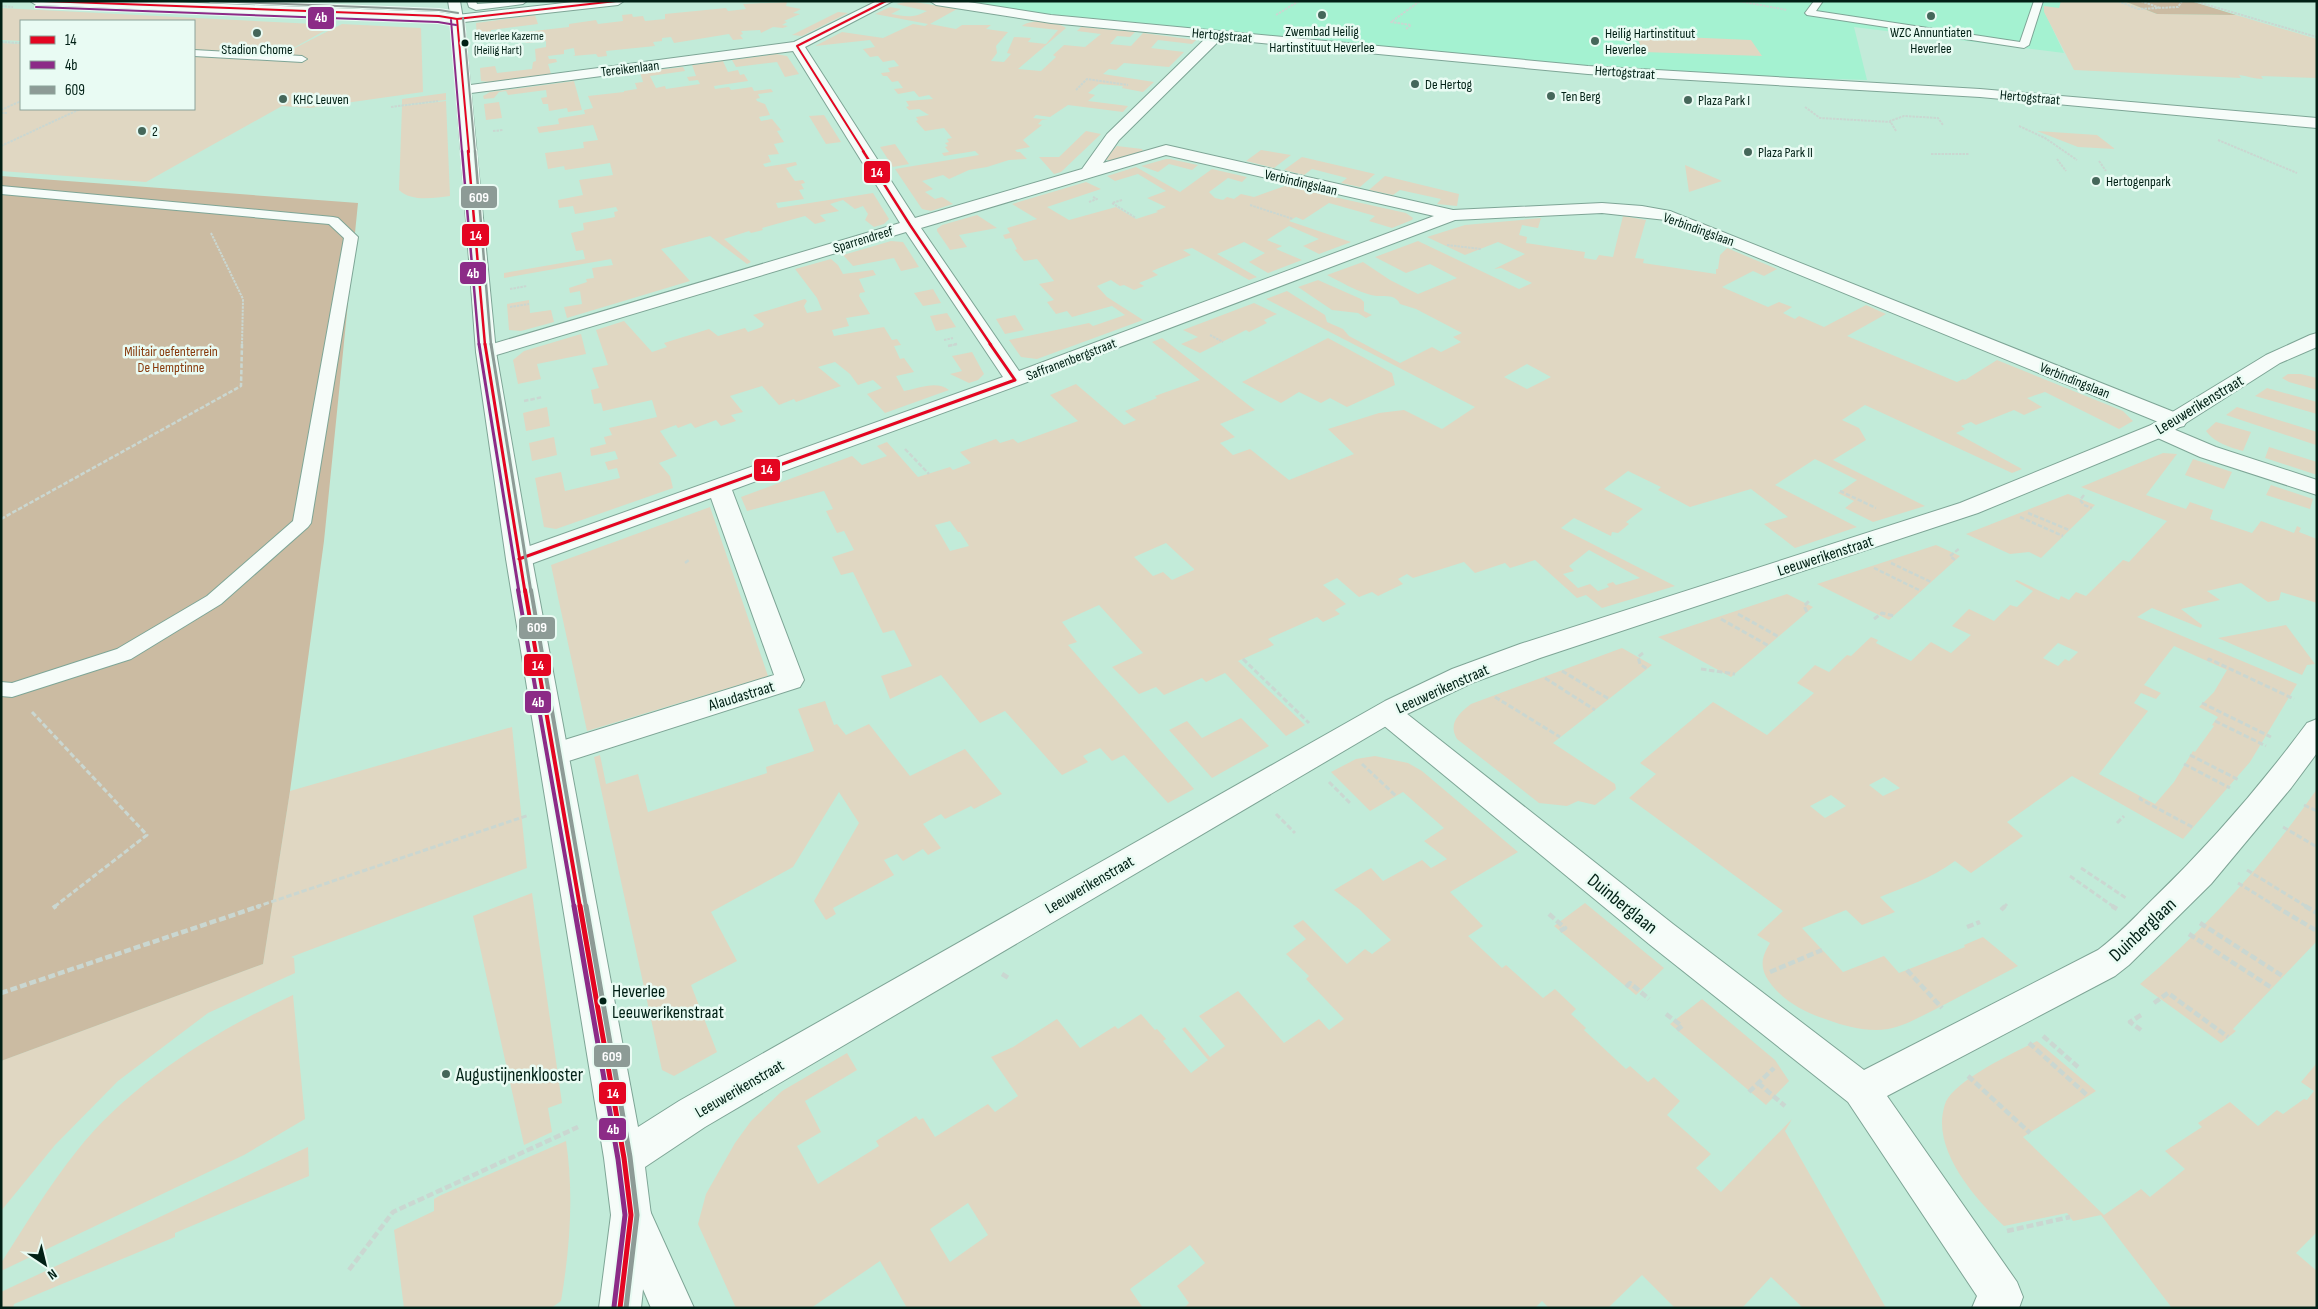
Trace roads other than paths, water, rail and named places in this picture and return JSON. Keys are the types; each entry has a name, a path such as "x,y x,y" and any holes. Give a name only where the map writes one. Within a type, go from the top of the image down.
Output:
{"street":[{"path":"36,1 430,15 457,19 556,5 618,1"},
{"path":"454,1 464,94 486,352 519,559 624,1158 631,1215 620,1308"},
{"name":"Tereikenlaan","path":"464,94 797,46 887,1"},
{"name":"Hertogstraat","path":"936,1 1051,19 1588,70 1980,93 2317,123"},
{"path":"1088,172 1113,137 1218,35"},
{"path":"797,46 910,225 1015,380"},
{"name":"Verbindingslaan","path":"1113,137 1453,216 1602,208 1642,211 1670,216 2168,425 2208,452 2317,488"},
{"name":"Verbindingslaan","path":"1088,172 1166,150"},
{"name":"Sparrendreef","path":"486,352 1088,172"},
{"name":"Saffranenbergstraat","path":"519,559 1015,380 1453,216"},
{"name":"Leeuwerikenstraat","path":"624,1158 692,1114 1387,712 1462,676 1522,654 1985,502 2168,425 2273,359 2317,339"},
{"name":"Alaudastraat","path":"553,755 790,680 718,487"},
{"name":"Duinberglaan","path":"1387,712 1861,1090 1964,1240 2002,1304"},
{"name":"Duinberglaan","path":"1861,1090 2107,963 2158,916 2217,854 2265,799 2305,747"},
{"path":"631,1215 673,1308"}],"lane":[{"path":"471,1 472,5 476,7 523,1"},
{"path":"1819,1 1810,13 2024,45 2039,1"},
{"path":"195,53 302,60"},
{"path":"1,190 333,221 351,237 302,523 214,600 124,654 6,689"}],"place":[{"name":"Zwembad Heilig Hartinstituut Heverlee","path":"1322,15"},
{"name":"WZC Annuntiaten Heverlee","path":"1931,16"},
{"name":"Stadion Chome","path":"257,33"},
{"name":"Heilig Hartinstituut Heverlee","path":"1595,41"},
{"name":"Heverlee Kazerne (Heilig Hart)","path":"465,43"},
{"name":"De Hertog","path":"1415,84"},
{"name":"Ten Berg","path":"1551,96"},
{"name":"KHC Leuven","path":"283,99"},
{"name":"Plaza Park I","path":"1688,100"},
{"name":"2","path":"142,131"},
{"name":"Plaza Park II","path":"1748,152"},
{"name":"Hertogenpark","path":"2096,181"},
{"name":"Heverlee Leeuwerikenstraat","path":"603,1001"},
{"name":"Augustijnenklooster","path":"446,1074"}],"park label":[{"name":"Militair oefenterrein De Hemptinne","path":"171,360"}]}
